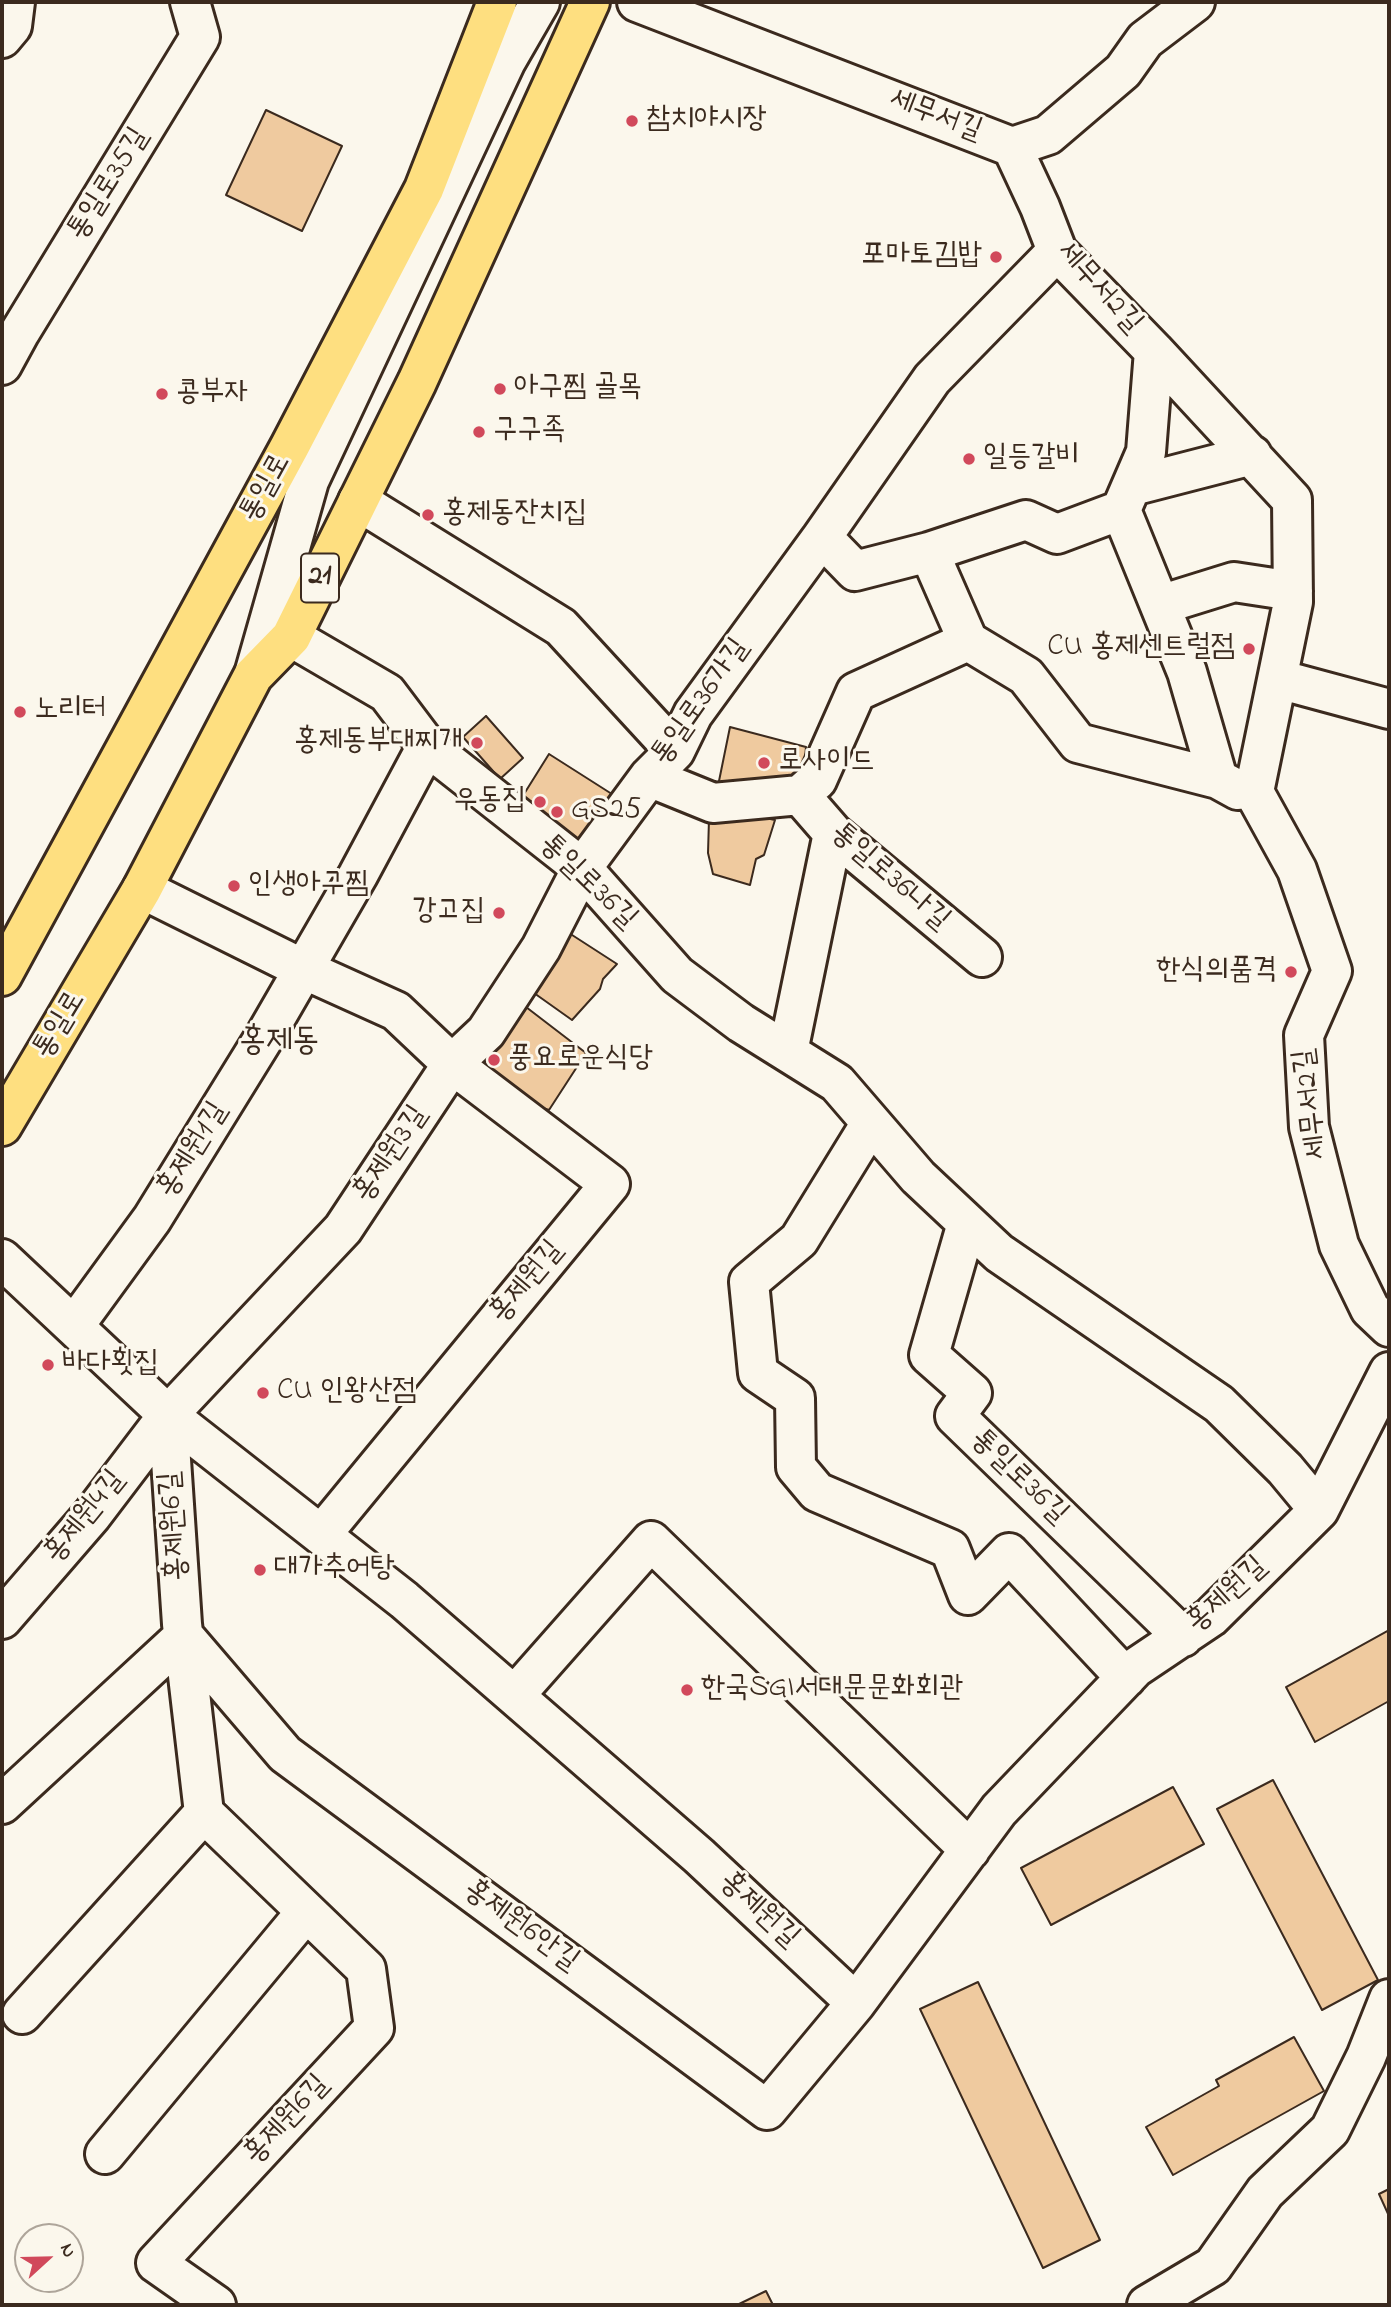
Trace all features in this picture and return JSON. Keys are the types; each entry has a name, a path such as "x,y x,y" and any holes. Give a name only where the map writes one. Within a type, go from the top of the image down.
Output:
{"main road":[{"name":"통일로","path":"4,964 290,446 424,189 496,2"},
{"name":"통일로","path":"2,1126 142,889 253,676 291,637 417,382 590,2"}],"street":[{"path":"2,38 12,26 15,2"},
{"name":"통일로35길","path":"2,365 200,37 190,2"},
{"path":"424,189 526,2"},
{"path":"253,676 309,481 506,61 540,2"},
{"name":"세무서길","path":"637,2 1012,147 1048,135 1123,71 1144,40 1195,2"},
{"name":"세무서2길","path":"1012,147 1057,251 1293,499 1293,602 1254,792 1297,870 1332,971 1304,1035 1309,1127 1339,1245 1370,1308 1389,1326"},
{"name":"통일로36가길","path":"582,868 662,764 693,715 932,379 1057,251"},
{"name":"세무서2길","path":"1126,498 1146,452 1154,351"},
{"path":"822,537 855,571 929,552 1026,520 1057,534 1126,498 1252,455"},
{"path":"1126,498 1160,605 1187,672 1218,779"},
{"path":"358,501 561,627 662,764 713,803 800,795 817,780 856,692 968,641"},
{"path":"929,552 968,641 1026,676 1078,743 1218,779 1259,802"},
{"path":"1160,605 1234,582 1293,591"},
{"name":"통일로36길","path":"291,637 387,693 427,746 582,868 677,975 741,1023 837,1083 918,1177 999,1253 1219,1404 1285,1469 1319,1510"},
{"path":"1278,679 1389,709"},
{"name":"홍제원1길","path":"74,1326 152,1219 265,1036 358,875 427,746"},
{"name":"통일로36나길","path":"800,795 834,833 982,957"},
{"path":"788,1052 834,833"},
{"name":"홍제원3길","path":"168,1415 343,1229 452,1064 493,1022 541,948 582,868"},
{"path":"142,889 303,969 396,1011 452,1064"},
{"name":"홍제원길","path":"321,1535 610,1184 452,1064"},
{"path":"871,1123 799,1240 749,1282 758,1373 794,1398 796,1467 817,1492 950,1549 968,1595 1009,1553 1126,1678"},
{"name":"통일로36길","path":"967,1223 929,1355 972,1393 955,1416 1182,1637"},
{"name":"홍제원길","path":"2,1259 168,1415 404,1600 699,1856 856,2003 999,1810 1135,1668 1211,1617 1319,1510 1389,1372"},
{"name":"홍제원4길","path":"2,1619 92,1515 168,1415"},
{"name":"홍제원6길","path":"168,1415 184,1636 204,1813 366,1969 374,2028 156,2263 216,2305"},
{"path":"515,1695 651,1541 970,1850"},
{"path":"2,1804 184,1636"},
{"name":"홍제원6안길","path":"184,1636 285,1754 767,2110 856,2003"},
{"path":"22,2014 204,1813"},
{"path":"105,2154 306,1912"},
{"path":"1147,2305 1213,2266 1265,2192 1330,2130 1366,2057 1389,1999"}],"building":[{"path":"266,110 342,146 302,231 226,195"},
{"path":"486,716 523,758 500,779 463,737"},
{"name":"로사이드","path":"730,727 806,747 803,779 733,791 719,781"},
{"path":"549,754 615,796 582,842 519,802"},
{"path":"728,810 775,820 764,855 756,859 750,885 713,874 708,853 709,819"},
{"path":"569,933 617,964 603,979 600,989 572,1020 534,993"},
{"path":"526,1007 586,1053 549,1110 536,1106 481,1064 505,1023"},
{"path":"1389,1630 1389,1701 1315,1742 1286,1687"},
{"path":"1273,1780 1378,1980 1322,2010 1217,1809"},
{"path":"1173,1787 1204,1844 1051,1925 1021,1868"},
{"path":"978,1982 1100,2240 1043,2268 920,2009"},
{"path":"1294,2037 1324,2091 1173,2175 1146,2127 1219,2086 1216,2080"},
{"path":"1389,2189 1389,2216 1379,2194"},
{"path":"766,2291 773,2305 737,2305"}],"place":[{"name":"참치야시장","path":"632,121"},
{"name":"포마토김밥","path":"996,257"},
{"name":"아구찜 골목","path":"500,389"},
{"name":"콩부자","path":"162,394"},
{"name":"구구족","path":"479,432"},
{"name":"일등갈비","path":"969,459"},
{"name":"홍제동잔치집","path":"428,515"},
{"name":"CU 홍제센트럴점","path":"1249,649"},
{"name":"노리터","path":"20,712"},
{"name":"홍제동부대찌개","path":"477,743"},
{"name":"로사이드","path":"764,763"},
{"name":"우동집","path":"540,802"},
{"name":"GS25","path":"557,812"},
{"name":"인생아구찜","path":"234,886"},
{"name":"강고집","path":"499,913"},
{"name":"한식의품격","path":"1291,972"},
{"name":"풍요로운식당","path":"494,1060"},
{"name":"바다횟집","path":"48,1365"},
{"name":"CU 인왕산점","path":"263,1393"},
{"name":"대가추어탕","path":"260,1570"},
{"name":"한국SGI서대문문화회관","path":"687,1690"}],"district":[{"name":"홍제동","path":"279,1044"}]}
